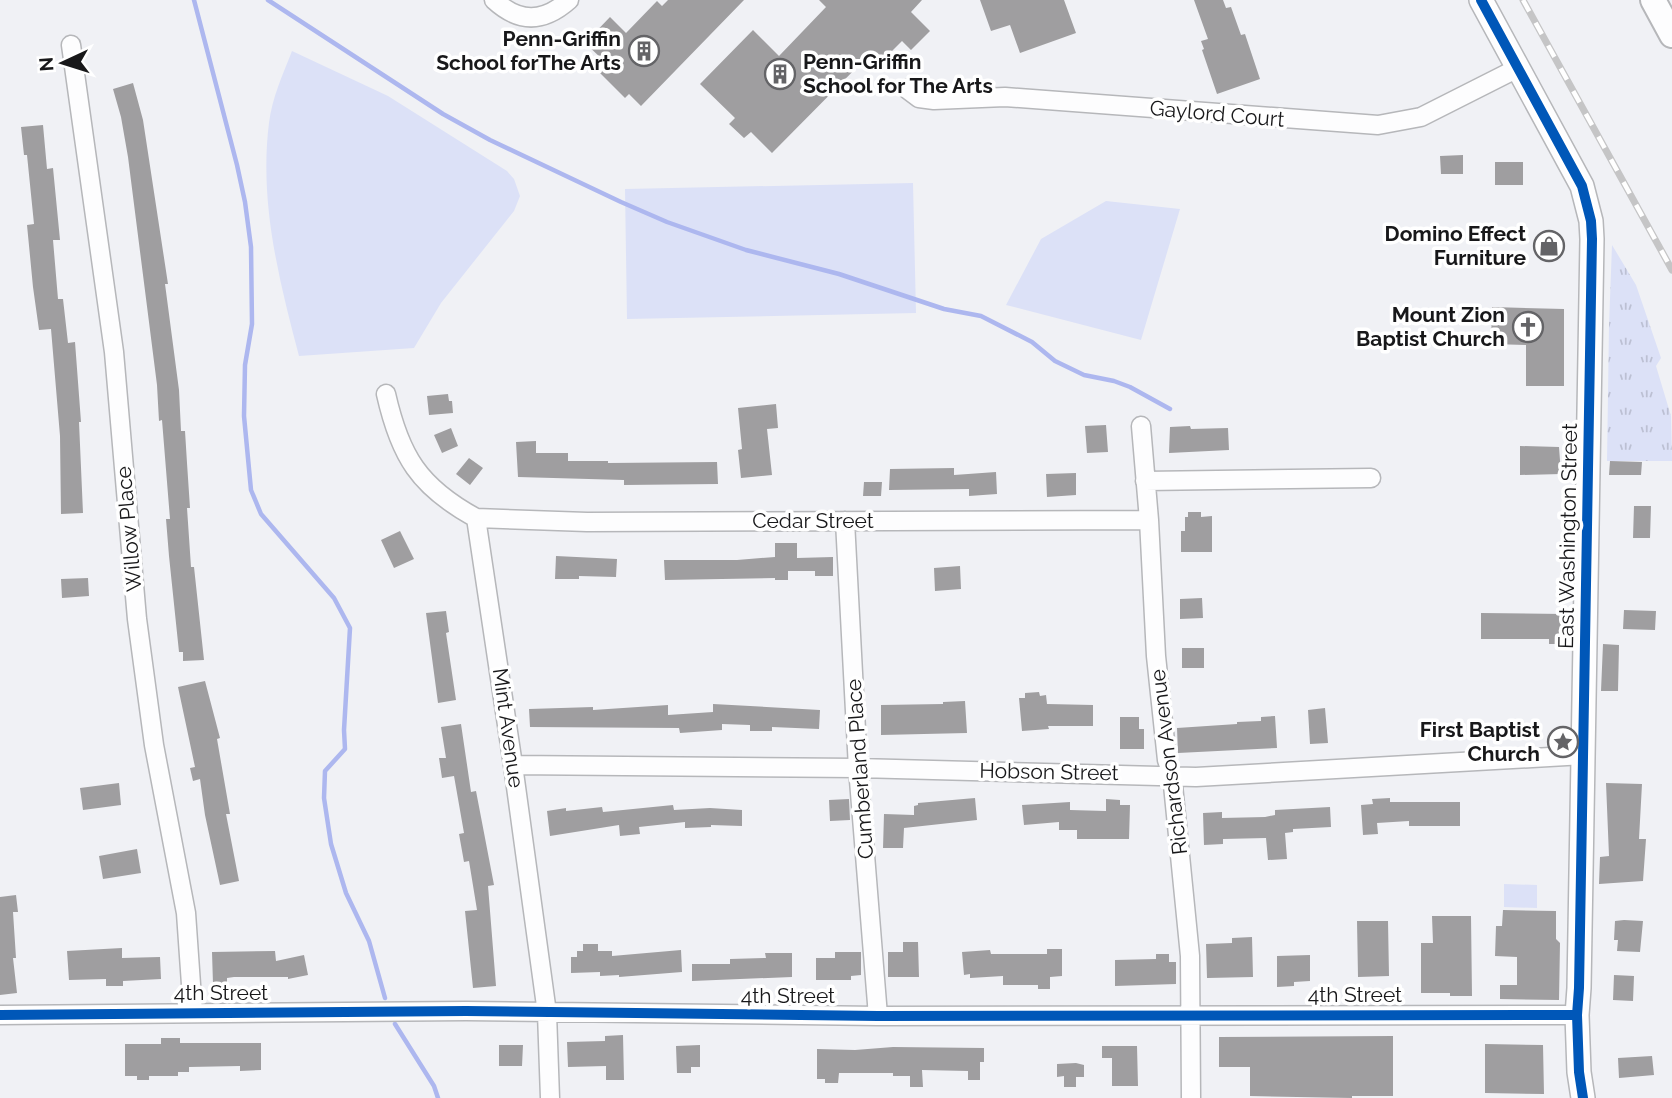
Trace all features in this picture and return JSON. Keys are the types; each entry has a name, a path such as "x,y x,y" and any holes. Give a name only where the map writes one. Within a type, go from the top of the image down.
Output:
{"main road":[{"path":"1653,0 1672,35"}],"street":[{"path":"494,0 507,12 521,17 545,16 569,0"},
{"name":"East Washington Street","path":"1481,0 1582,186 1592,230 1577,1015 1579,1072 1583,1098"},
{"name":"Willow Place","path":"71,45 114,352 137,620 154,745 186,913 193,1013"},
{"name":"Gaylord Court","path":"907,89 919,97 934,100 1005,97 1378,125 1421,117 1518,68"},
{"path":"386,394 394,431 415,469 441,496 476,518"},
{"name":"Richardson Avenue","path":"1141,426 1156,656 1167,760 1172,775 1190,956 1191,1098"},
{"path":"1145,481 1371,478"},
{"name":"Cedar Street","path":"476,518 587,522 1149,520"},
{"name":"Mint Avenue","path":"476,518 547,1013 550,1098"},
{"name":"Cumberland Place","path":"845,521 858,768 878,1016"},
{"name":"Hobson Street","path":"513,765 858,768 1196,777 1584,755"},
{"name":"4th Street","path":"0,1015 466,1011 878,1016 1577,1015"}],"green space":[{"path":"292,51 388,96 507,171 514,179 520,196 514,211 441,303 414,348 299,356 278,270 267,182 270,114"},
{"path":"913,183 916,313 627,319 625,189"},
{"path":"1106,201 1180,209 1141,340 1006,305 1041,239"},
{"path":"1612,245 1636,285 1661,358 1656,366 1671,416 1672,461 1607,461"},
{"path":"1504,884 1537,885 1537,908 1504,907"}],"building":[{"name":"Penn-Griffin School forThe Arts","path":"668,0 744,0 641,106 629,94 625,98 594,67 602,59 585,43 610,17 626,33 657,1 662,6"},
{"name":"Penn-Griffin School for The Arts","path":"819,0 922,0 911,12 930,31 911,50 902,41 880,63 870,54 772,153 751,132 744,138 729,124 735,118 700,84 753,30 779,56 826,7"},
{"path":"980,0 1064,0 1076,33 1020,53 1010,25 991,31"},
{"path":"1194,0 1223,0 1226,8 1231,7 1241,35 1245,34 1260,79 1217,94 1202,50 1201,41 1208,39"},
{"path":"133,83 143,120 168,284 165,284 179,390 181,431 185,431 191,567 194,567 204,660 183,661 183,652 179,652 166,519 170,519 162,420 159,421 157,385 128,157 113,89"},
{"path":"43,125 47,169 53,168 60,240 53,240 58,299 63,299 68,343 75,342 81,422 83,513 61,514 60,436 51,329 39,330 33,287 27,225 34,224 27,155 24,155 21,127"},
{"path":"1463,155 1463,174 1441,174 1440,156"},
{"path":"1495,162 1523,162 1523,185 1495,185"},
{"name":"Domino Effect Furniture","path":"1538,235 1553,236 1553,240 1561,240 1561,256 1544,256 1544,253 1538,253"},
{"name":"Mount Zion Baptist Church","path":"1492,307 1564,309 1564,386 1526,386 1526,345 1491,344"},
{"path":"448,394 453,413 429,415 427,396"},
{"path":"776,404 778,428 767,429 772,475 741,478 738,450 742,449 738,408"},
{"path":"1106,425 1108,452 1087,453 1085,426"},
{"path":"1190,426 1191,429 1228,428 1229,450 1169,453 1170,427"},
{"path":"451,428 458,446 442,453 434,435"},
{"path":"536,441 536,453 568,453 568,461 717,462 718,484 624,485 624,480 518,477 516,442"},
{"path":"1520,446 1559,447 1561,474 1520,475"},
{"path":"469,458 483,468 470,485 456,474"},
{"path":"1610,461 1642,462 1641,475 1609,475"},
{"path":"954,468 954,475 996,472 997,494 969,496 969,489 889,490 890,469"},
{"path":"1076,473 1076,495 1047,497 1046,474"},
{"path":"864,482 882,482 881,496 863,496"},
{"path":"1634,506 1651,506 1650,538 1633,538"},
{"path":"1188,512 1201,512 1201,517 1212,516 1212,552 1181,552 1181,531 1185,531 1185,517 1188,517"},
{"path":"400,531 414,559 394,568 381,540"},
{"path":"775,543 797,543 797,558 833,557 833,576 815,576 815,571 788,571 788,580 665,580 664,560 775,557"},
{"path":"556,556 617,559 616,577 579,576 579,579 555,579"},
{"path":"960,566 961,589 935,591 934,568"},
{"path":"88,578 89,596 62,598 61,579"},
{"path":"1202,598 1203,618 1180,619 1180,599"},
{"path":"1624,610 1656,611 1655,630 1623,629"},
{"path":"446,611 449,632 446,633 456,700 438,703 426,613"},
{"path":"1481,613 1564,614 1564,644 1549,644 1549,639 1481,639"},
{"path":"1603,644 1619,645 1618,691 1601,691"},
{"path":"1182,648 1204,648 1204,668 1182,668"},
{"path":"205,681 220,738 217,739 230,814 226,814 239,881 220,885 200,779 193,781 190,768 195,767 178,687"},
{"path":"1039,692 1040,696 1046,695 1047,704 1093,705 1093,726 1048,726 1049,729 1022,731 1019,698 1025,698 1025,693"},
{"path":"965,701 967,733 881,735 881,705"},
{"path":"713,704 820,710 819,729 772,727 772,731 750,731 750,725 722,724 722,730 680,733 679,728 530,727 529,709 593,707 593,710 668,705 668,715 713,712"},
{"path":"1325,708 1328,743 1310,744 1308,710"},
{"path":"1275,716 1277,748 1178,753 1177,728 1237,724"},
{"path":"1120,717 1139,717 1139,729 1144,729 1144,749 1120,749"},
{"path":"461,724 471,792 476,791 494,885 488,886 496,986 473,988 465,911 477,910 469,861 464,862 459,834 464,833 454,776 442,778 439,758 446,758 441,727"},
{"path":"119,783 121,805 83,810 80,788"},
{"path":"1606,783 1642,784 1639,839 1646,839 1643,881 1599,884 1600,857 1609,856"},
{"path":"975,798 977,820 904,828 903,848 883,848 884,814 914,815 914,806 918,803"},
{"path":"1390,798 1390,802 1460,802 1460,826 1409,826 1409,821 1377,823 1378,834 1363,835 1361,805 1373,804 1372,799"},
{"path":"849,799 850,820 830,821 829,800"},
{"path":"1106,799 1120,800 1120,805 1130,805 1129,839 1077,839 1077,830 1059,830 1059,822 1024,825 1022,805 1070,802 1070,810 1106,811"},
{"path":"673,805 674,810 742,810 742,826 685,828 685,822 639,827 640,834 620,836 619,825 550,836 547,811 602,807 603,812"},
{"path":"1330,807 1331,827 1293,829 1293,832 1285,833 1287,859 1268,860 1266,838 1223,839 1223,844 1204,845 1203,813 1222,812 1222,818 1265,817 1275,815 1275,810"},
{"path":"137,849 141,873 103,879 99,856"},
{"path":"16,895 18,912 13,912 16,958 13,958 17,993 0,995 0,897"},
{"path":"1503,910 1556,911 1556,939 1560,943 1559,1000 1500,999 1500,985 1517,985 1517,957 1495,956 1496,926 1502,926"},
{"path":"1432,916 1471,916 1472,996 1421,993 1421,943 1433,943"},
{"path":"1357,921 1388,921 1389,976 1358,977"},
{"path":"1615,921 1643,921 1640,952 1617,951 1618,940 1614,940"},
{"path":"1252,937 1253,977 1207,978 1206,944 1232,943 1232,938"},
{"path":"903,942 918,942 919,977 888,977 888,952 903,952"},
{"path":"583,944 598,944 598,951 612,951 612,956 681,950 682,972 619,977 600,976 600,972 571,973 571,957 577,957 577,951 583,951"},
{"path":"122,948 122,958 160,957 161,979 123,981 123,986 106,986 106,979 69,980 67,951"},
{"path":"1047,949 1062,949 1062,976 1050,977 1050,989 1038,989 1038,985 1003,985 1003,976 970,978 970,974 964,975 962,952 990,950 991,954 1047,954"},
{"path":"275,951 276,961 304,955 308,975 288,979 234,977 227,978 227,983 213,984 212,952"},
{"path":"835,952 861,952 861,975 851,976 851,980 816,980 816,958 835,958"},
{"path":"765,953 792,953 792,977 692,981 692,964 730,964 730,959 766,958"},
{"path":"1156,954 1169,954 1169,962 1176,962 1176,984 1115,986 1115,960 1156,959"},
{"path":"1310,955 1310,981 1277,987 1277,956"},
{"path":"1614,975 1634,976 1633,1001 1613,1000"},
{"path":"623,1035 624,1080 606,1080 606,1066 568,1067 567,1042 605,1041 605,1036"},
{"path":"1393,1036 1393,1096 1250,1096 1250,1067 1219,1067 1219,1037"},
{"path":"161,1038 180,1038 180,1043 261,1043 261,1070 240,1071 240,1066 189,1067 189,1072 178,1072 178,1076 149,1076 149,1080 137,1080 137,1076 125,1076 125,1044 161,1044"},
{"path":"1485,1044 1543,1045 1544,1094 1485,1093"},
{"path":"499,1045 523,1045 522,1066 499,1066"},
{"path":"700,1045 700,1067 691,1067 691,1073 677,1073 676,1046"},
{"path":"1102,1046 1137,1046 1138,1086 1112,1086 1112,1058 1102,1058"},
{"path":"984,1048 984,1062 980,1062 980,1080 968,1080 968,1071 922,1070 923,1087 910,1087 910,1076 893,1076 893,1073 839,1073 838,1083 825,1083 825,1079 817,1079 817,1049"},
{"path":"1652,1056 1654,1075 1619,1078 1618,1058"},
{"path":"1057,1064 1084,1065 1084,1077 1076,1077 1076,1087 1064,1087 1064,1076 1057,1077"}],"waterway":[{"path":"194,0 237,165 251,247 252,324 245,365 244,416 251,490 261,514 334,598 350,628 345,749 325,771 324,798 331,844 346,893 369,941 385,998"},
{"path":"268,0 443,114 490,140 621,202 667,222 746,250 839,274 944,309 981,316 1032,342 1055,361 1084,375 1130,387 1170,409"},
{"path":"395,1024 434,1086 438,1098"}],"railway":[{"path":"1523,0 1672,270"}],"cycle path":[{"path":"1481,0 1582,186 1591,221 1577,1015 1579,1072 1583,1098"},
{"path":"0,1015 466,1011 878,1016 1577,1015"}],"place":[{"name":"Penn-Griffin School forThe Arts","path":"644,51"},
{"name":"Penn-Griffin School for The Arts","path":"780,74"},
{"name":"Domino Effect Furniture","path":"1549,246"},
{"name":"Mount Zion Baptist Church","path":"1528,327"},
{"name":"First Baptist Church","path":"1563,742"}]}
